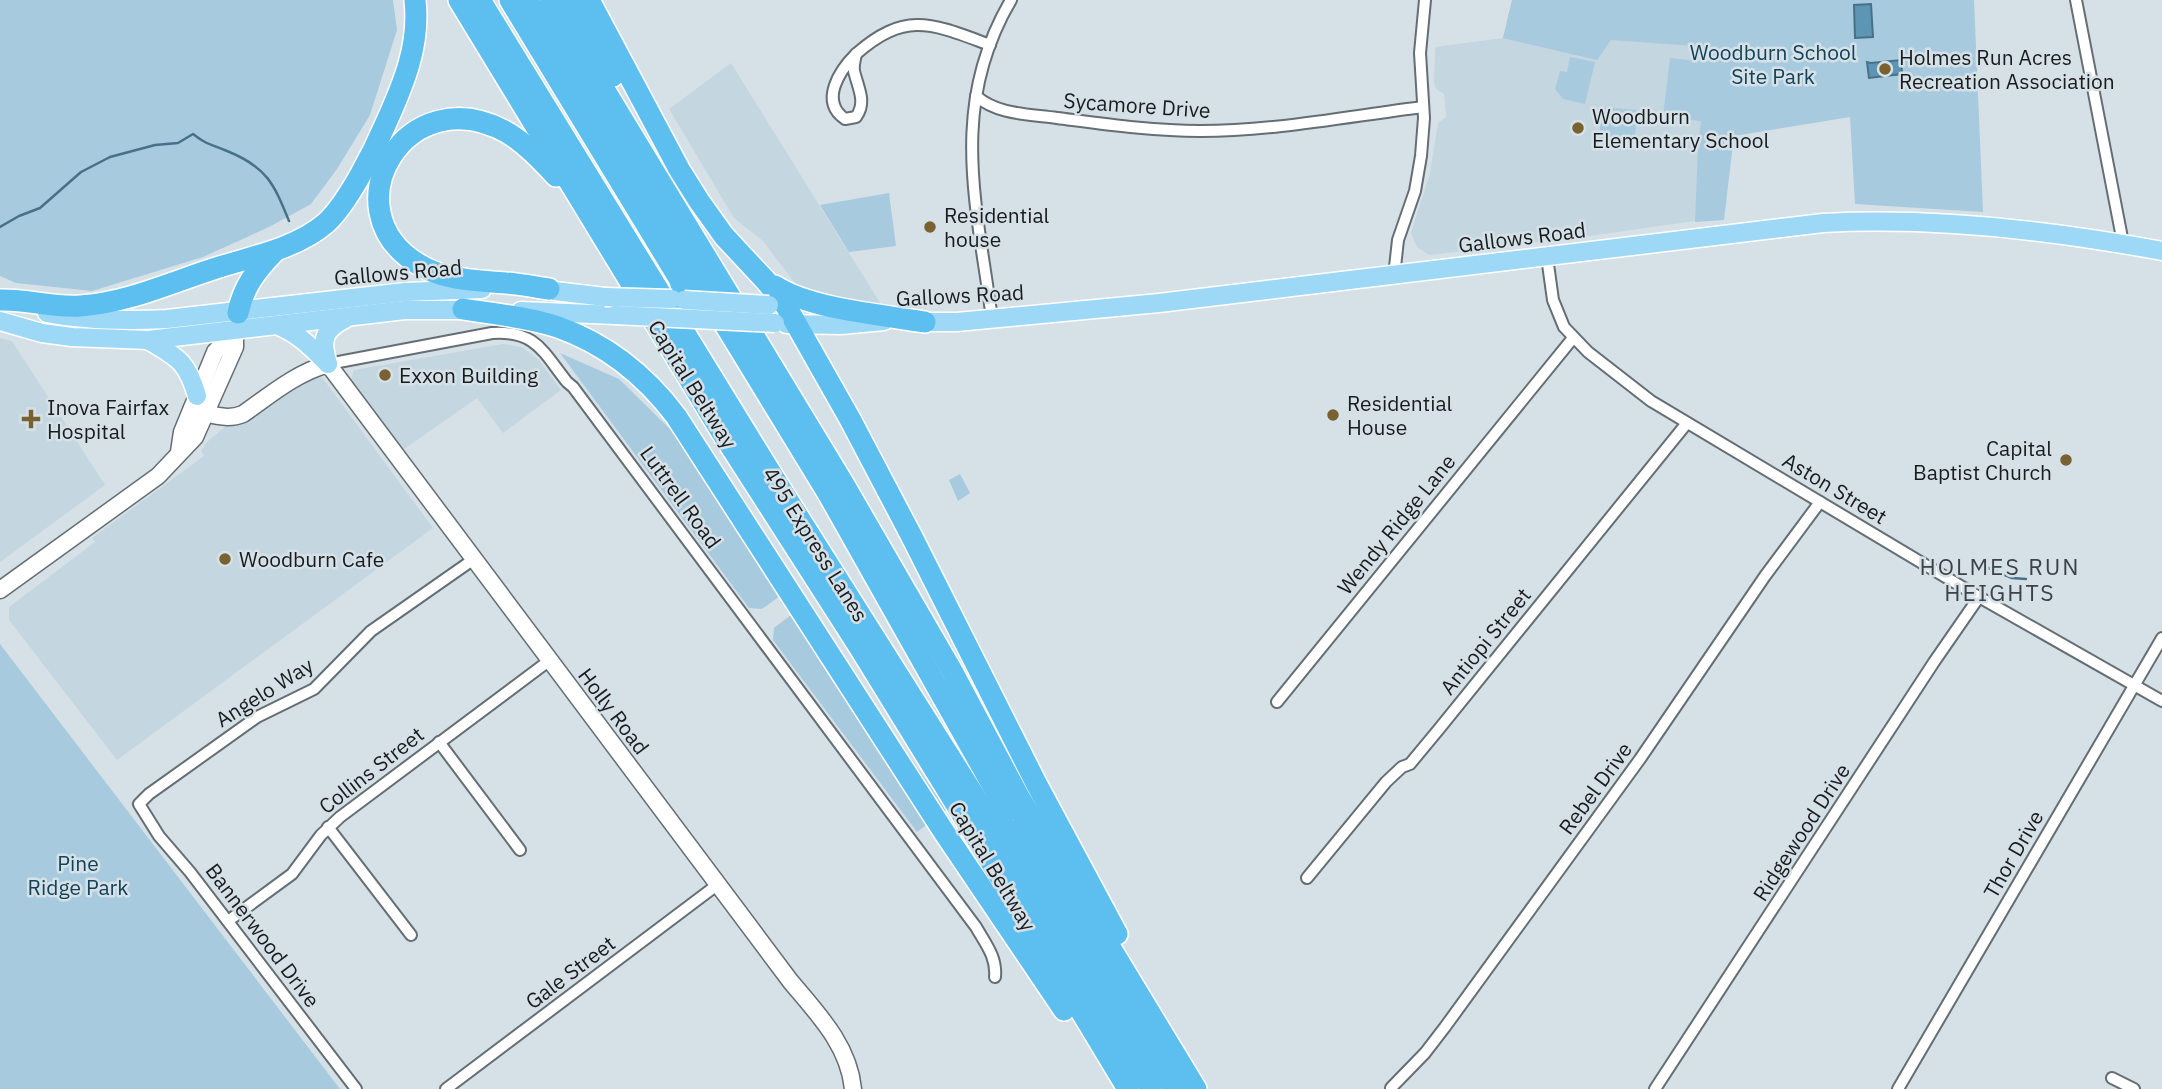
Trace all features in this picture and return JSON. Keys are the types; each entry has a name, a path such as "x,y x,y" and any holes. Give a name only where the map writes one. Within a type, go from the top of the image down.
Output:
{"highway":[{"path":"0,300 60,306 123,299 276,249 319,229 329,220 348,193 382,131 408,74 416,29 415,0"},
{"name":"Capital Beltway","path":"459,0 721,431 875,672 1128,1089"},
{"name":"495 Express Lanes","path":"480,0 780,488 996,830 1152,1089"},
{"path":"499,0 676,295"},
{"path":"510,0 676,295"},
{"name":"495 Express Lanes","path":"527,0 828,495 1012,820 1174,1089"},
{"path":"550,0 843,483"},
{"path":"570,0 951,671 1019,797 1196,1089"},
{"path":"589,0 679,169 699,201 724,236 766,281 807,301 925,322"},
{"path":"549,289 455,279 433,272 409,257 391,238 380,214 381,177 386,163 405,139 428,124 449,118 475,121 506,132 519,140 584,206"},
{"path":"237,321 246,288 253,275 276,249"},
{"path":"766,281 781,315 850,419 1027,767 1113,925 1179,1061"},
{"path":"463,309 555,327 588,340 619,359 661,396 977,882 1121,1089"}],"main road":[{"name":"Gallows Road","path":"0,321 72,337 148,340 237,321 405,292 474,289 549,289 605,297 676,295 841,325 886,321 992,319 1394,276 1823,223 1858,221 1939,223 2007,229 2123,243 2162,251"},
{"name":"Gallows Road","path":"0,300 62,316 96,320 237,321 279,326 405,310 463,309 615,315 676,295"},
{"path":"328,364 324,350 328,331 335,324 354,316"},
{"path":"279,326 294,332 328,364"},
{"path":"148,340 184,365 192,377 198,406"}],"street":[{"path":"992,319 971,173 972,123 976,96 990,45 1011,0"},
{"path":"1394,276 1398,240 1415,191 1421,156 1423,107 1420,53 1425,0"},
{"path":"2076,0 2123,243"},
{"path":"856,54 854,70 860,89 861,107 856,117 845,119 836,108 833,92 839,73 856,54 882,34 909,25 941,27 990,45"},
{"name":"Sycamore Drive","path":"976,96 993,108 1003,111 1117,126 1200,131 1257,128 1423,107"},
{"name":"Aston Street","path":"1547,257 1553,300 1573,338 1651,401 1979,597 2162,701"},
{"path":"0,590 153,479 195,437 198,406 235,347 237,321"},
{"name":"Luttrell Road","path":"198,406 235,418 313,368 492,333 516,333 537,344 651,490 976,927 991,953 996,967 995,977"},
{"name":"Wendy Ridge Lane","path":"1277,702 1573,338"},
{"name":"Holly Road","path":"328,364 841,1047 850,1068 853,1089"},
{"name":"Antiopi Street","path":"1307,878 1386,782 1409,764 1439,730 1687,423"},
{"name":"Rebel Drive","path":"1391,1088 1425,1053 1445,1027 1640,759 1820,502"},
{"name":"Angelo Way","path":"139,804 149,794 257,717 314,689 371,631 474,559"},
{"name":"Ridgewood Drive","path":"1655,1089 1979,597"},
{"name":"Thor Drive","path":"1898,1089 2162,638"},
{"name":"Collins Street","path":"228,921 292,874 328,827 550,660"},
{"path":"439,742 520,850"},
{"name":"Bannerwood Drive","path":"139,804 159,836 176,854 356,1089"},
{"path":"328,827 411,935"},
{"name":"Gale Street","path":"446,1089 717,885"},
{"path":"2112,1077 2134,1089"}],"shaded area":[{"name":"Woodburn Elementary School","path":"1512,0 1844,0 1718,122 1723,217 1429,255 1417,247 1411,233 1430,173 1438,123 1446,117 1444,94 1436,89 1434,83 1435,47 1503,38"},
{"path":"1871,4 1873,37 1855,38 1854,5"},
{"name":"Holmes Run Acres Recreation Association","path":"1901,60 1902,74 1869,78 1867,62"},
{"path":"731,63 882,306 804,295 763,241 734,218 669,109"},
{"name":"Inova Fairfax Hospital","path":"0,338 12,341 105,485 0,562"},
{"path":"503,344 522,347 538,359 561,390 503,433 477,398 403,450 351,380 354,370"},
{"path":"321,376 433,528 117,760 9,620 9,607 95,542 92,538 204,456 201,451 207,442 227,425 239,425 308,377"}],"green space":[{"path":"0,0 393,0 397,30 370,115 337,169 311,204 269,227 203,257 92,291 16,283 0,276"},
{"name":"Woodburn School Site Park","path":"1512,0 1974,0 1983,212 1855,204 1850,117 1734,136 1724,220 1695,222 1701,121 1663,117 1670,58 1708,62 1707,72 1710,47 1611,40 1597,60 1503,38"},
{"path":"1570,57 1595,62 1585,104 1563,99 1555,89 1560,71 1567,72"},
{"path":"1602,107 1637,110 1634,151 1598,148"},
{"path":"889,193 896,246 849,252 820,205"},
{"path":"560,353 619,379 672,431 791,588 762,609 749,608"},
{"path":"960,474 970,493 958,501 949,480"},
{"path":"804,605 947,810 917,832 773,640 774,628"},
{"name":"Pine Ridge Park","path":"0,644 340,1089 0,1089"}],"waterway":[{"path":"0,227 40,208 81,172 110,157 155,145 178,143 193,134 241,157 260,170 279,197 289,221"},
{"path":"1981,565 2012,578 2026,579"}],"place":[{"name":"Holmes Run Acres Recreation Association","path":"1885,69"},
{"name":"Woodburn Elementary School","path":"1578,128"},
{"name":"Residential house","path":"930,227"},
{"name":"Exxon Building","path":"385,375"},
{"name":"Residential House","path":"1333,415"},
{"name":"Inova Fairfax Hospital","path":"31,419"},
{"name":"Capital Baptist Church","path":"2066,460"},
{"name":"Woodburn Cafe","path":"225,559"}],"district":[{"name":"HOLMES RUN HEIGHTS","path":"2000,579"}]}
